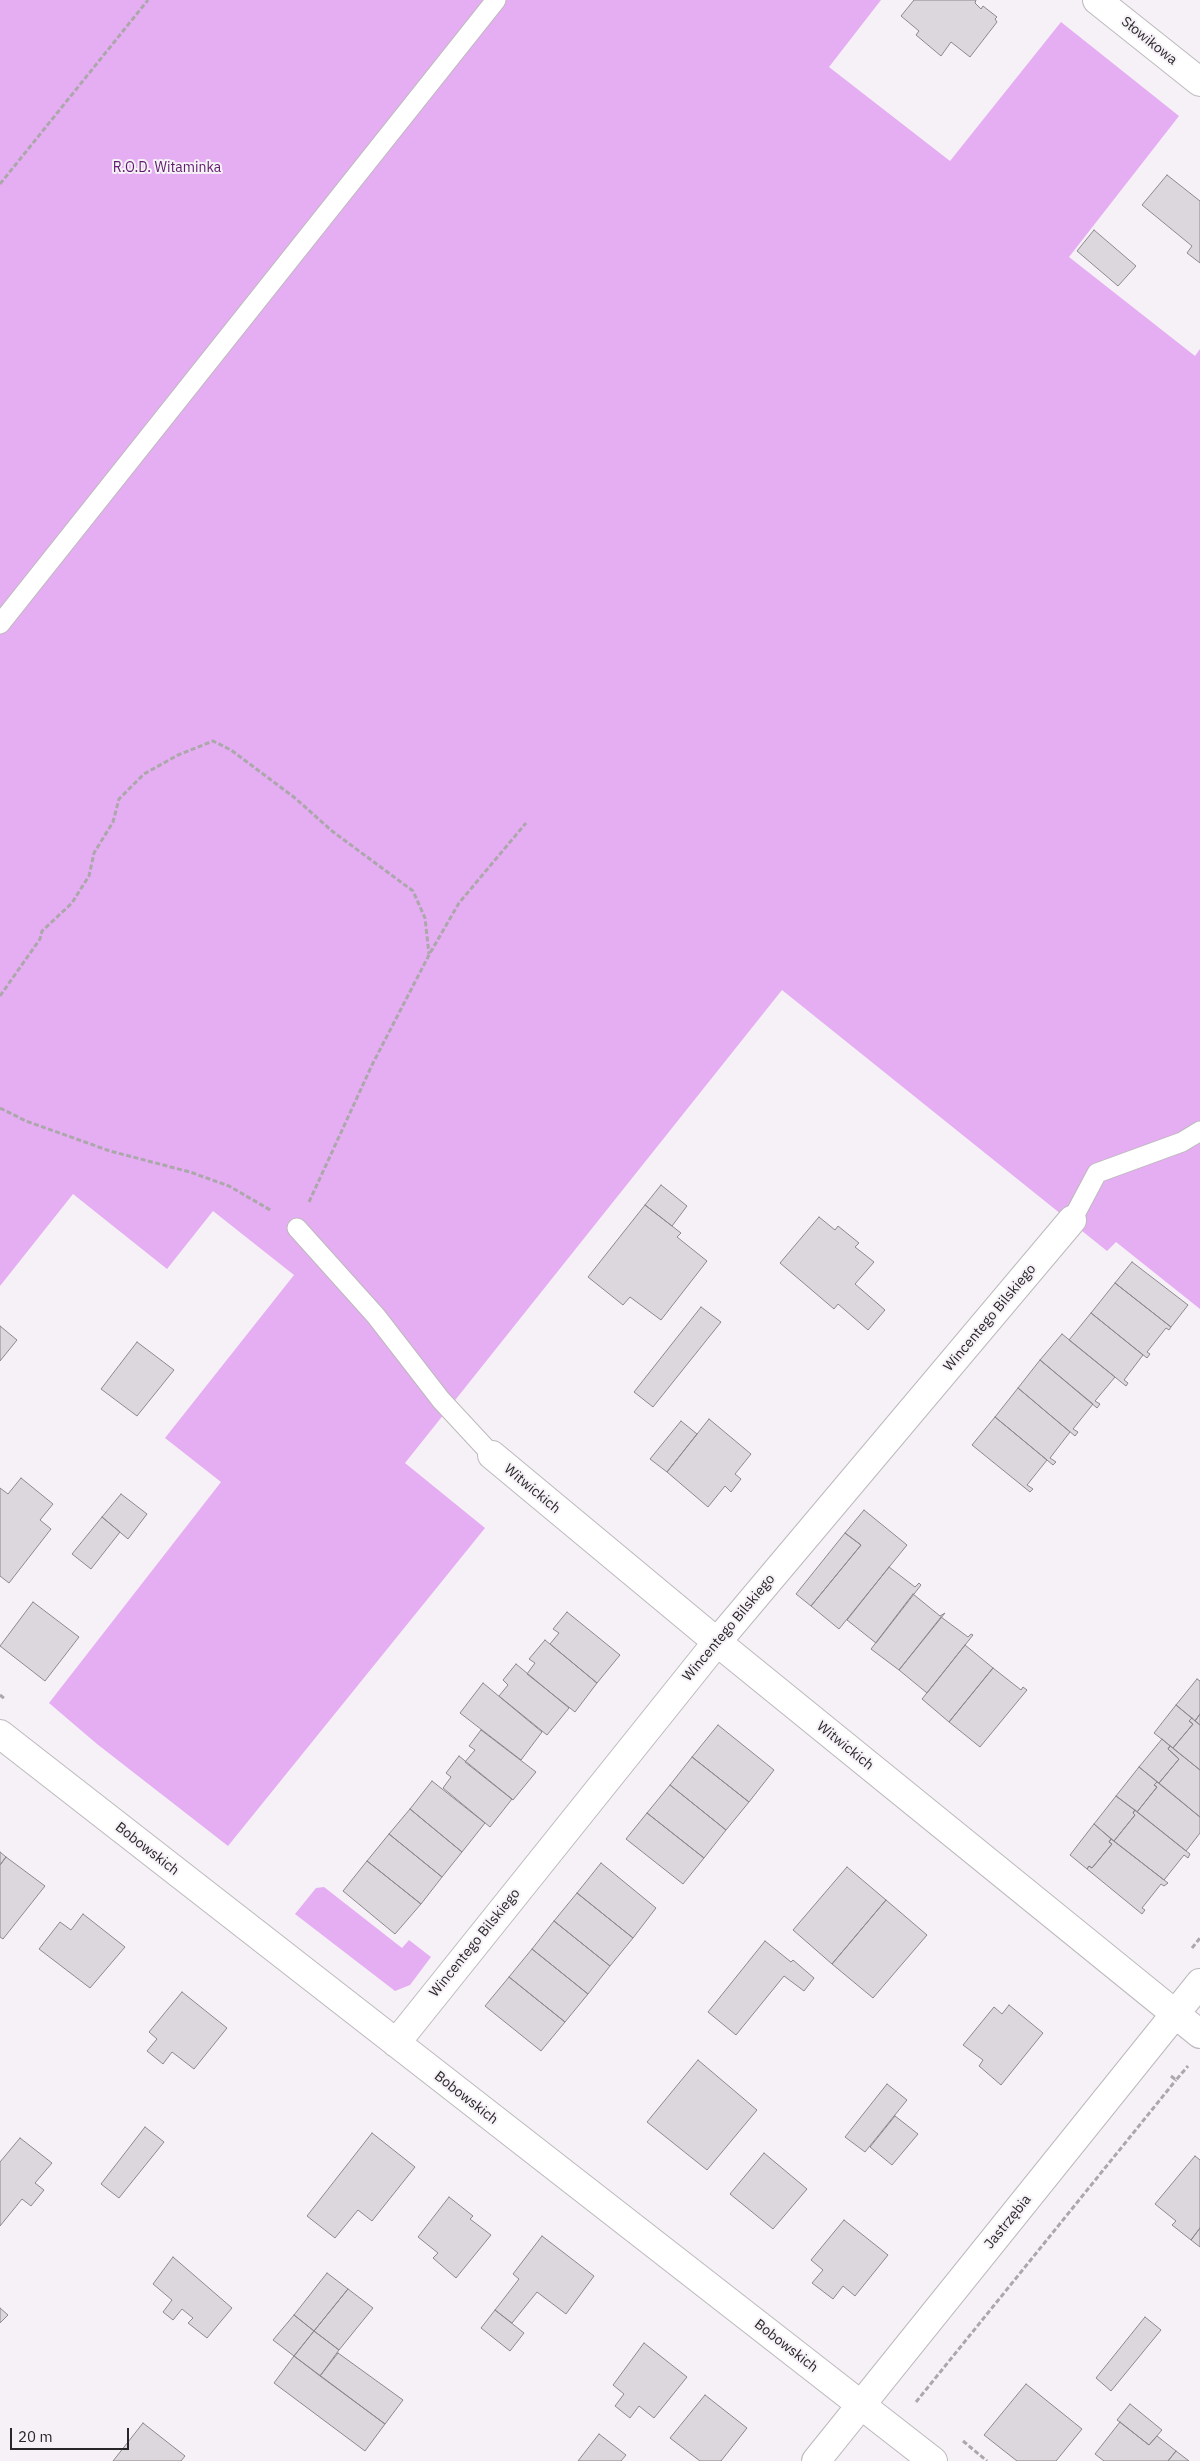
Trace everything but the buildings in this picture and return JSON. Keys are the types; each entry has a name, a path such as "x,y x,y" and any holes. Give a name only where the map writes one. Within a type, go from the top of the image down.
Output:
{"street":[{"name":"Słowikowa","path":"1097,0 1200,82"},
{"name":"Wincentego Bilskiego","path":"396,2043 717,1642 1072,1220"},
{"name":"Witwickich","path":"492,1455 717,1642 1200,2034"},
{"name":"Bobowskich","path":"0,1734 933,2461"},
{"name":"Jastrzębia","path":"816,2461 1200,1983"}],"lane":[{"path":"0,624 496,0"},
{"path":"1072,1220 1096,1172 1182,1142 1200,1131"},
{"path":"297,1228 376,1316 441,1400 492,1455"}],"path":[{"path":"0,184 148,0"},
{"path":"0,996 40,939 42,931 72,903 89,876 94,853 113,822 119,799 144,774 178,756 213,741 232,750 295,798 332,831 413,891 425,918 429,955"},
{"path":"0,1108 26,1121 110,1151 190,1172 229,1186 297,1228 372,1065 429,955 460,903 526,823"},
{"path":"1191,1950 1200,1938"},
{"path":"1144,2053 1176,2080"},
{"path":"915,2403 1191,2062"}],"green space":[{"name":"R.O.D. Witaminka","path":"0,0 881,0 829,67 950,161 1061,22 1179,116 1069,257 1195,356 1200,349 1200,1309 1116,1242 1107,1251 782,990 405,1463 485,1528 228,1846 97,1744 49,1703 221,1482 165,1438 294,1275 213,1211 167,1269 73,1194 0,1286"},
{"path":"324,1887 402,1948 409,1940 431,1957 410,1985 395,1991 295,1914 316,1888"}]}
